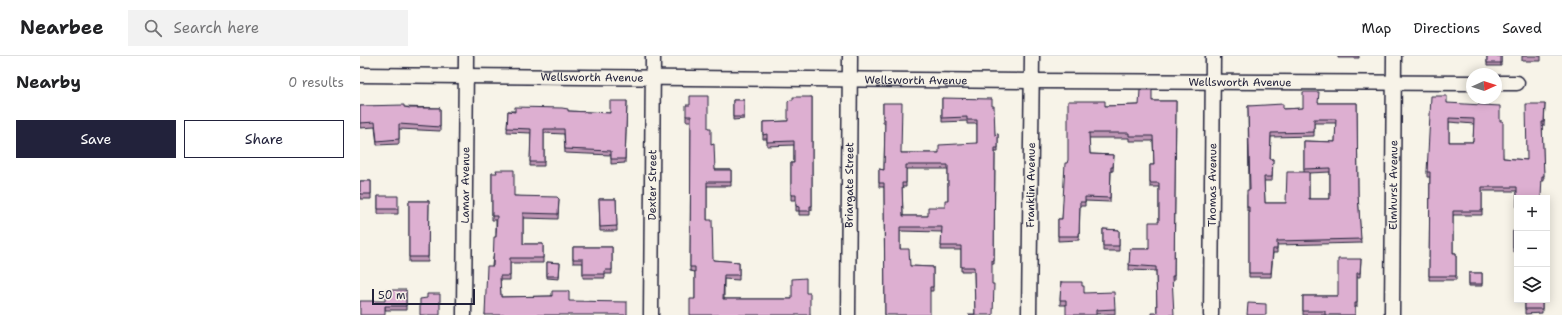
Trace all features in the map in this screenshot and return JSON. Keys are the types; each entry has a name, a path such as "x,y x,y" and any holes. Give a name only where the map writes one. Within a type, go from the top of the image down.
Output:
{"street":[{"name":"Lamar Avenue","path":"464,315 466,56"},
{"name":"Dexter Street","path":"651,315 653,56"},
{"name":"Briargate Street","path":"848,315 850,56"},
{"name":"Franklin Avenue","path":"1029,315 1032,56"},
{"name":"Thomas Avenue","path":"1211,315 1214,82 1213,56"},
{"name":"Elmhurst Avenue","path":"1392,315 1394,56"},
{"name":"Wellsworth Avenue","path":"360,75 850,80 1466,83"},
{"path":"1502,83 1517,83"}],"building":[{"path":"1487,56 1501,56 1501,63 1487,63"},
{"path":"1140,90 1152,90 1152,101 1176,101 1174,276 1172,276 1174,315 1151,315 1151,313 1157,313 1156,267 1129,265 1130,249 1149,249 1149,222 1159,222 1159,183 1150,183 1150,165 1154,165 1153,136 1129,136 1129,133 1089,133 1090,154 1114,155 1113,167 1111,167 1110,198 1085,197 1085,202 1080,202 1079,236 1058,236 1058,219 1062,219 1065,163 1067,163 1068,160 1068,101 1105,101 1105,106 1139,105"},
{"path":"1303,92 1319,92 1318,103 1357,103 1358,195 1361,239 1277,241 1277,249 1273,249 1271,273 1249,273 1249,207 1247,207 1247,190 1250,190 1248,106 1283,104 1283,109 1303,108","holes":["1314,119 1336,119 1335,142 1304,141 1304,169 1330,168 1330,199 1309,199 1309,172 1287,172 1286,203 1265,203 1264,177 1272,177 1273,159 1270,159 1271,133 1314,132"]},
{"path":"690,96 708,96 708,128 711,128 711,145 714,144 715,170 731,170 731,182 707,182 707,220 712,220 713,260 739,262 739,275 724,275 723,299 792,299 792,279 806,278 806,293 810,293 810,315 690,315 690,299 695,299 695,267 690,267 691,116 686,116 686,105 690,105"},
{"path":"1431,96 1447,96 1447,103 1500,106 1500,121 1503,121 1503,158 1527,160 1526,104 1545,104 1544,122 1542,122 1544,176 1542,176 1541,195 1517,195 1517,187 1482,187 1482,211 1453,211 1453,253 1456,253 1456,276 1429,276 1430,172 1427,172","holes":["1449,118 1474,119 1473,142 1449,142"]},
{"path":"793,97 812,97 812,206 810,206 810,211 799,211 799,207 796,206 796,195 791,195 791,163 794,163 794,141 767,142 767,134 763,135 763,122 788,121 788,102 793,100"},
{"path":"942,98 992,99 992,106 994,106 995,135 998,134 998,148 995,148 994,260 992,260 992,284 994,284 993,315 969,315 975,314 974,267 961,267 961,246 941,246 942,227 900,227 900,249 909,249 910,266 933,267 933,287 930,287 930,315 885,315 884,183 879,183 879,169 884,170 885,119 883,119 883,103 902,103 901,153 939,153 939,145 977,143 977,120 967,120 967,117 942,118","holes":["906,165 948,165 948,200 945,200 945,207 928,207 928,216 903,216 902,183 906,183"]},
{"path":"733,100 744,100 744,117 733,117"},
{"path":"610,101 627,101 625,159 611,159 611,151 565,149 564,129 544,129 544,162 530,162 531,129 507,128 508,111 515,112 515,107 562,108 568,109 568,111 610,113"},
{"path":"404,105 404,107 410,108 440,108 440,127 399,124 399,139 377,141 375,122 360,123 360,106"},
{"path":"496,170 514,170 514,196 557,197 559,199 558,214 523,213 523,244 543,244 543,258 510,258 510,276 500,276 501,297 552,296 552,291 569,291 569,301 627,302 627,315 485,315 487,266 493,266 494,237 496,237 497,216 492,216 492,173 497,173"},
{"path":"360,181 371,181 371,194 360,194"},
{"path":"378,196 398,196 398,209 378,209"},
{"path":"599,199 616,199 617,226 600,227"},
{"path":"409,201 429,201 428,257 409,257"},
{"path":"1103,229 1119,230 1119,246 1103,246"},
{"path":"1513,231 1514,231 1514,248"},
{"path":"573,247 612,247 612,270 605,270 605,274 583,274 583,259 573,259"},
{"path":"1338,259 1361,259 1360,273 1357,273 1357,303 1355,303 1355,315 1325,315 1325,311 1303,311 1303,296 1338,296"},
{"path":"547,262 560,263 559,276 547,276"},
{"path":"1469,273 1482,273 1482,284 1469,284"},
{"path":"1061,282 1082,282 1082,286 1084,286 1084,293 1114,292 1115,309 1096,310 1096,315 1066,315 1066,300 1060,300"},
{"path":"385,290 406,290 406,306 385,306 385,315 360,315 360,301 385,301"},
{"path":"427,294 440,294 440,315 420,315 420,299 427,298"},
{"path":"1248,303 1266,304 1266,315 1247,315"},
{"path":"1525,303 1542,303 1542,309 1525,309"}]}
